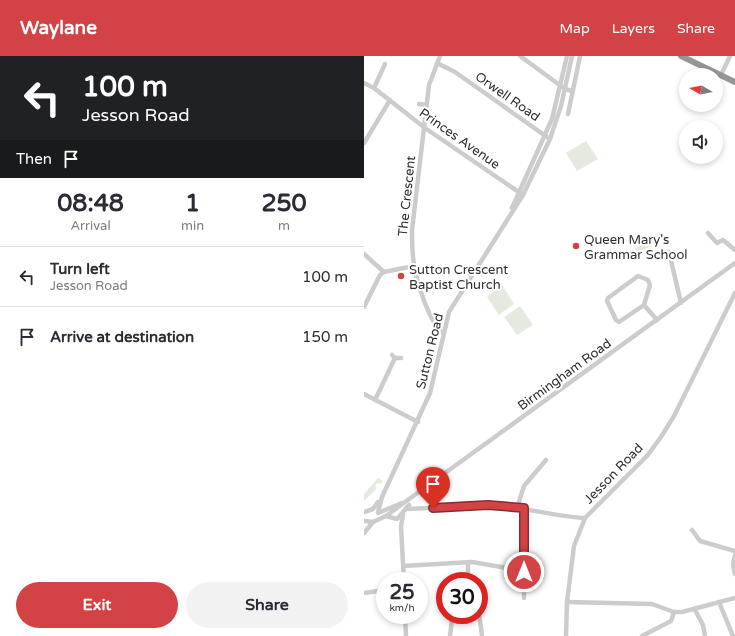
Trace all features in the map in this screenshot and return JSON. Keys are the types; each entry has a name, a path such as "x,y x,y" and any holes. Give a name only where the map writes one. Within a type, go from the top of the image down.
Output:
{"highway":[{"path":"681,56 706,68"},
{"path":"723,76 735,82"}],"street":[{"name":"The Crescent","path":"440,56 429,85 412,230 414,266 422,294 432,319 439,331 444,333"},
{"path":"520,56 565,89 572,91"},
{"name":"Sutton Road","path":"371,520 378,513 382,497 418,422 430,393 447,319 452,305 509,217 545,136 561,85 567,56"},
{"name":"Sutton Road","path":"520,194 550,139 557,122 572,56"},
{"path":"568,114 580,56"},
{"path":"723,71 730,56"},
{"name":"Orwell Road","path":"437,62 455,72 550,139"},
{"path":"374,88 385,64"},
{"name":"Princes Avenue","path":"364,83 374,88 425,128 520,194"},
{"path":"364,143 390,100"},
{"path":"419,104 427,105"},
{"path":"708,233 717,243 723,240 735,250"},
{"path":"669,252 681,303"},
{"path":"364,254 384,272"},
{"name":"Birmingham Road","path":"364,533 371,520 386,516 406,507 735,263"},
{"path":"364,307 380,275 384,272 414,266"},
{"path":"638,276 648,280 650,285 644,305 619,322 616,320 607,301 608,298 638,276"},
{"name":"Jesson Road","path":"406,507 417,509 473,505 524,508 565,517 585,518 647,456 661,437 674,416 700,360 732,306 735,293"},
{"path":"644,305 657,320"},
{"path":"375,400 393,357 401,358"},
{"path":"364,394 418,422"},
{"path":"517,508 524,486 546,463"},
{"name":"Sutton Road","path":"368,511 382,497"},
{"path":"397,519 406,507"},
{"path":"403,572 401,527 406,507"},
{"name":"Birmingham Road","path":"378,513 406,507"},
{"path":"524,508 524,598"},
{"path":"371,520 366,516 368,511 378,513"},
{"path":"386,516 397,519 401,527"},
{"path":"566,636 567,602 574,546 585,518"},
{"path":"692,530 700,541 735,551"},
{"path":"735,554 733,565 735,574"},
{"path":"403,566 468,562 524,572"},
{"path":"468,562 468,572"},
{"path":"364,593 376,591"},
{"path":"567,602 652,604 674,612 695,610 735,598"},
{"path":"719,602 730,635"},
{"path":"695,610 703,625 705,636"},
{"path":"642,636 671,620 674,612"},
{"path":"405,624 406,636"},
{"path":"450,636 452,624"},
{"path":"480,624 482,636"}],"shaded area":[{"path":"586,141 598,159 577,171 566,153"},
{"path":"651,238 655,243 638,254 635,249"},
{"path":"502,285 514,304 499,315 487,297"},
{"path":"520,306 533,325 517,335 504,317"},
{"path":"378,478 383,481 380,484 377,483 375,487 377,488 364,501 364,494"}],"place":[{"name":"Queen Mary's Grammar School","path":"576,246"},
{"name":"Sutton Crescent Baptist Church","path":"401,276"}],"route":[{"path":"433,508 488,505 524,508 524,572"}]}
